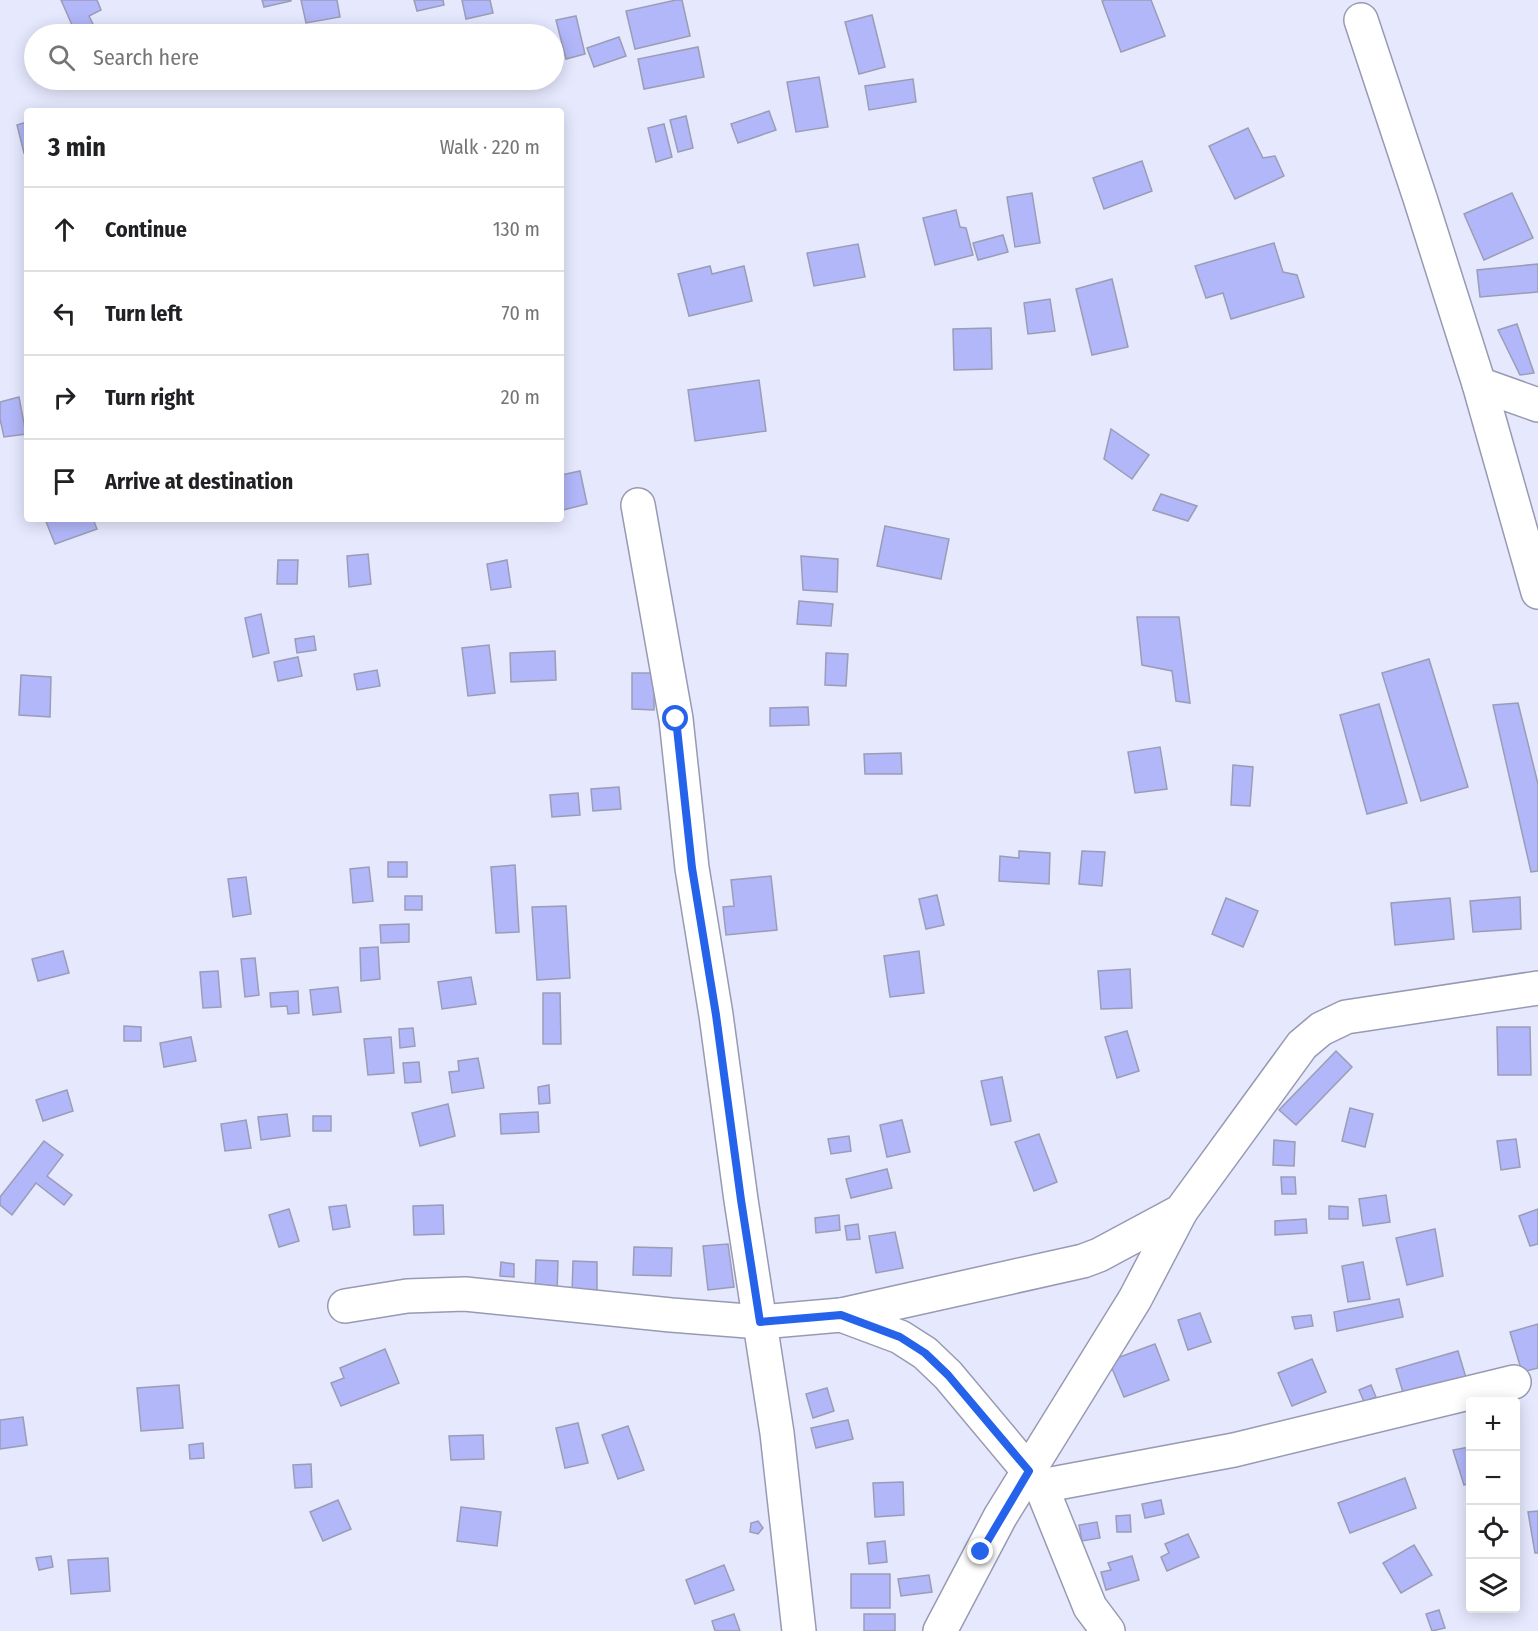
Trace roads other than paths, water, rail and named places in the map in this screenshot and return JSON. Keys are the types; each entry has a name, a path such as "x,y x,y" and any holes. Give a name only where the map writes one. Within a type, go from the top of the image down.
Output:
{"street":[{"path":"1361,20 1479,384 1538,592"},
{"path":"1479,384 1538,405"},
{"path":"638,505 676,719 692,868 716,1015 741,1200 777,1433 799,1631"},
{"path":"940,1631 995,1526 1035,1479 1181,1211 1302,1046 1321,1029 1346,1017 1538,988"},
{"path":"345,1306 407,1296 465,1294 760,1322 841,1315 1083,1261 1100,1255 1181,1211"},
{"path":"841,1315 900,1337 925,1353 948,1375 1035,1479 1090,1607 1108,1631"},
{"path":"1035,1479 1234,1450 1514,1382"}]}
